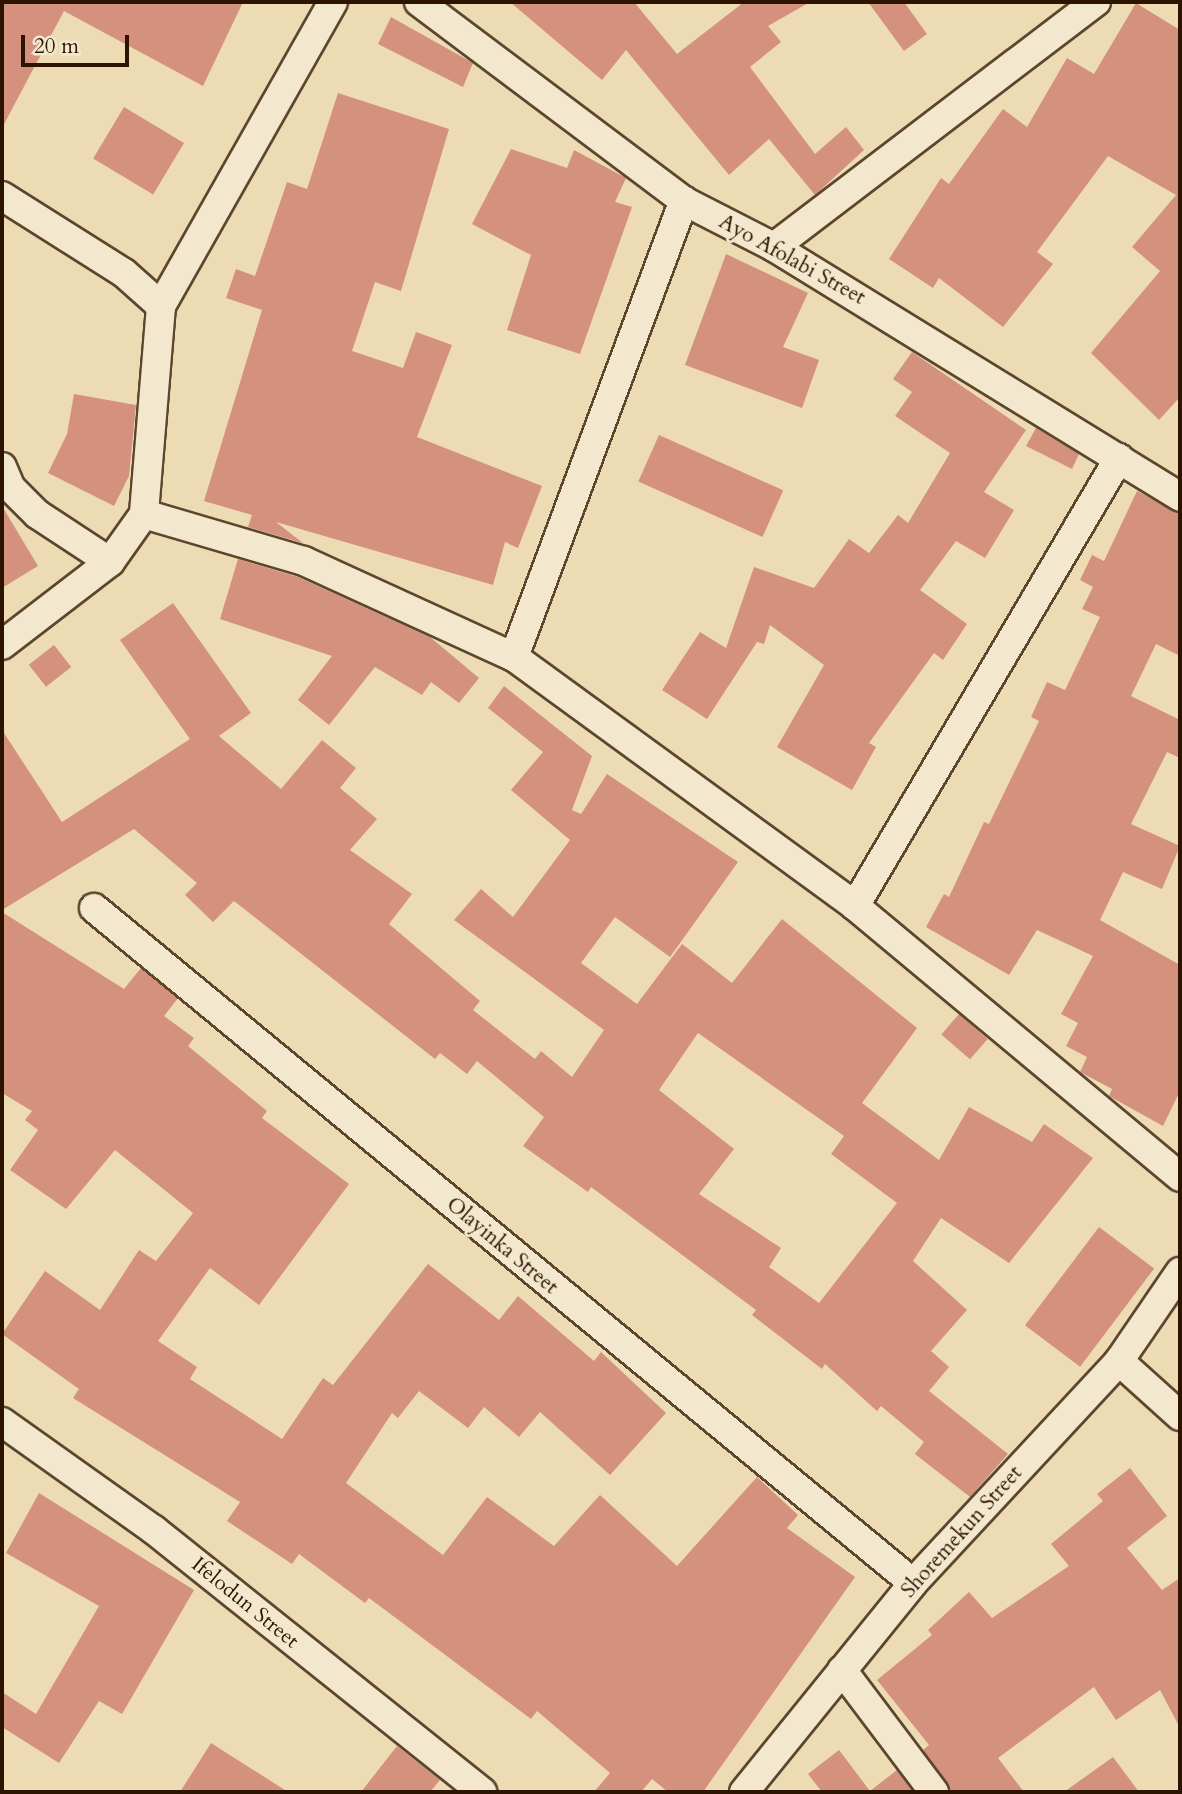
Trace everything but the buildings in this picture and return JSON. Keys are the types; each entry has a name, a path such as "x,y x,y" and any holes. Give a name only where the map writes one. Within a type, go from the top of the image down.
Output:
{"street":[{"path":"2,645 110,562 144,514 161,306 333,2"},
{"name":"Ayo Afolabi Street","path":"419,2 684,201 774,247 1180,497"},
{"path":"774,247 1096,2"},
{"path":"2,196 124,273 161,306"},
{"path":"514,657 684,201"},
{"path":"855,906 1119,458"},
{"path":"2,467 11,488 37,514 110,562"},
{"path":"144,514 304,561 514,657 855,906 1180,1177"},
{"name":"Olayinka Street","path":"94,908 913,1583"},
{"name":"Shoremekun Street","path":"744,1792 913,1583 1119,1361 1180,1272"},
{"path":"1119,1361 1180,1416"},
{"name":"Ifelodun Street","path":"2,1422 154,1531 482,1792"},
{"path":"842,1670 934,1792"}]}
